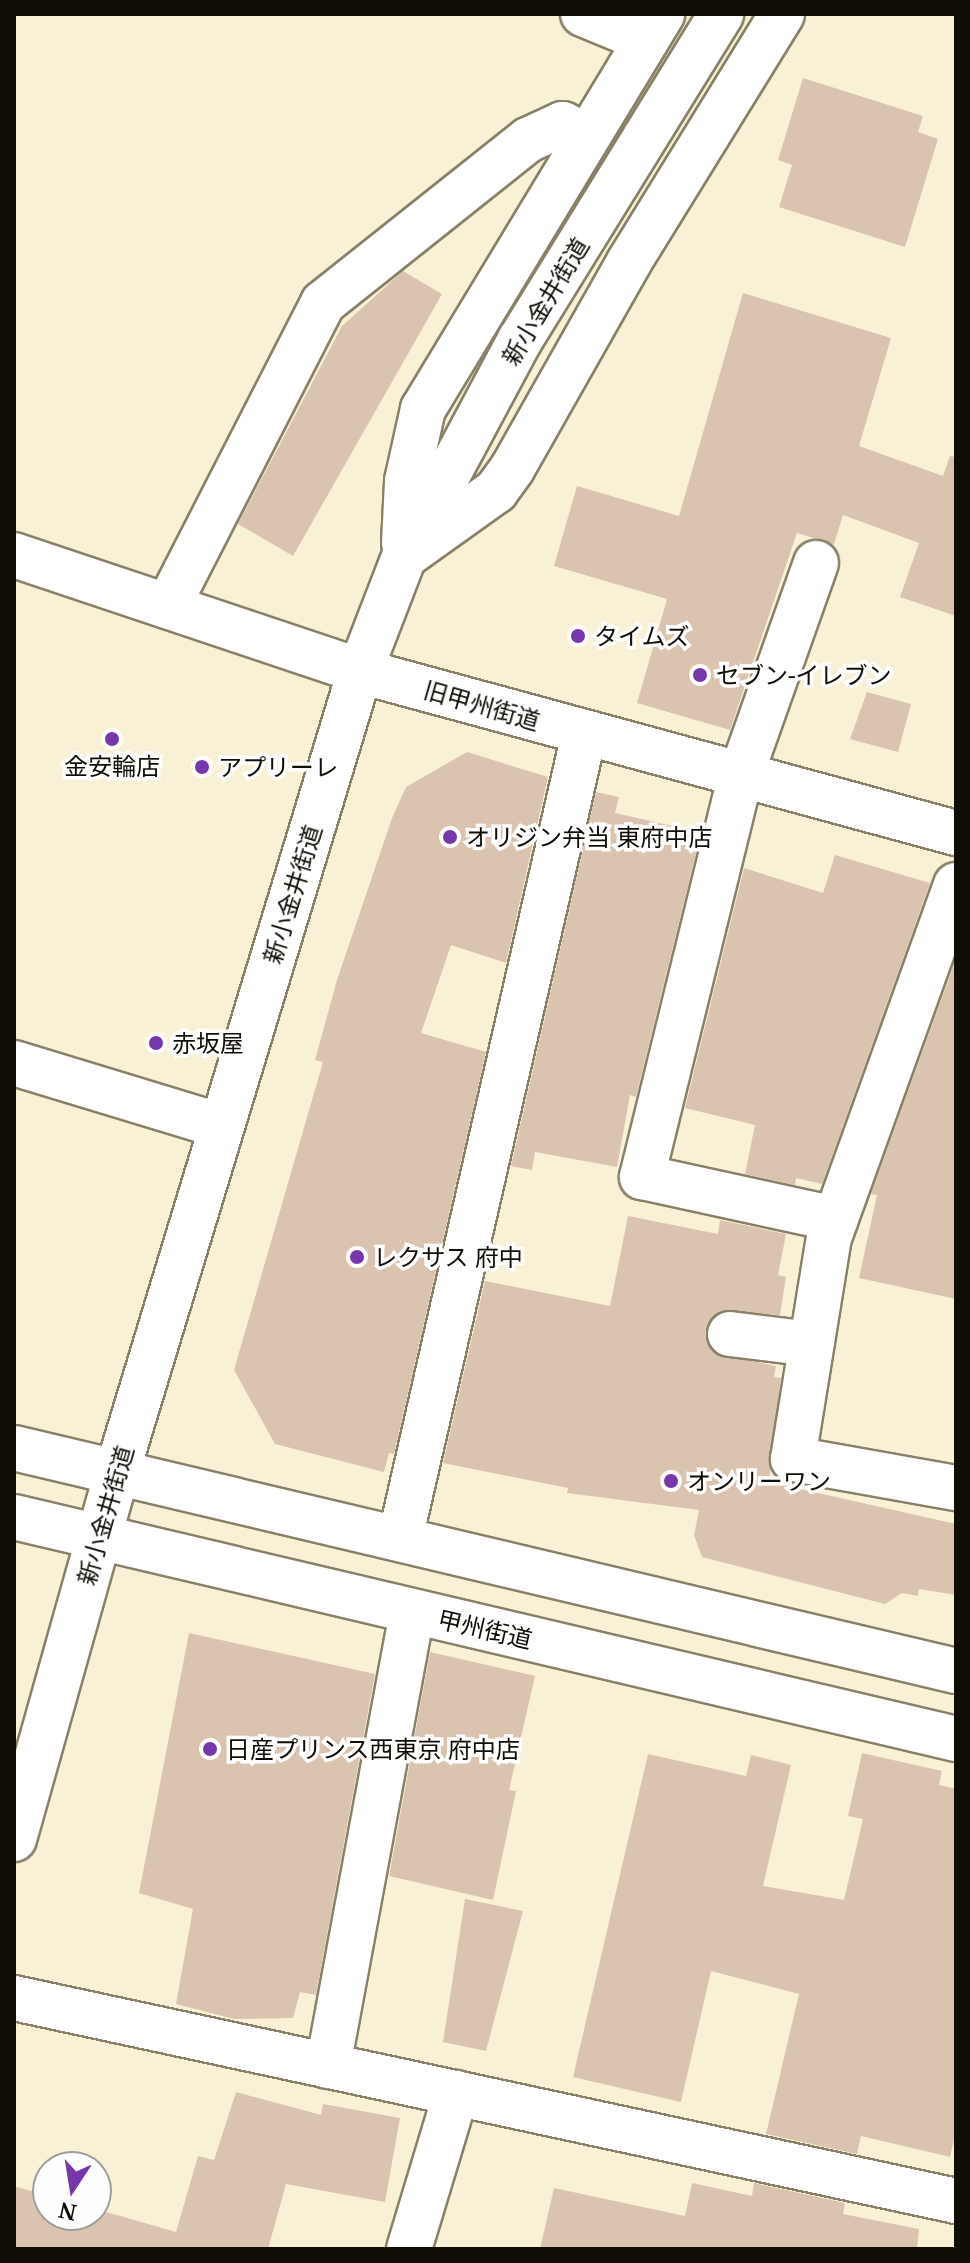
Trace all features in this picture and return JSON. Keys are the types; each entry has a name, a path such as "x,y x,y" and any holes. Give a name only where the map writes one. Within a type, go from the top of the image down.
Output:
{"main road":[{"path":"404,557 407,481 423,409 585,136 654,27 583,14"},
{"name":"新小金井街道","path":"14,1839 117,1472 221,1126 360,671 404,557 520,340 721,14"},
{"path":"404,557 496,491 512,469 622,275 782,14"},
{"path":"168,606 323,303 528,140 563,124 585,136"},
{"name":"旧甲州街道","path":"14,555 360,671 740,778 956,833"},
{"path":"816,563 740,778 642,1177 835,1219"},
{"path":"400,1539 584,734"},
{"path":"956,885 835,1219 793,1459 956,1488"},
{"path":"14,1063 221,1126"},
{"path":"730,1334 811,1344"},
{"path":"14,1448 956,1671"},
{"name":"甲州街道","path":"14,1517 956,1739"},
{"path":"328,2066 412,1612"},
{"path":"14,1998 956,2201"},
{"path":"409,2249 456,2093"}],"building":[{"path":"803,78 923,116 918,132 938,139 905,247 779,207 792,165 778,160"},
{"path":"403,271 442,294 293,556 238,524 342,326"},
{"path":"743,293 891,338 859,446 943,476 950,456 956,457 956,616 900,597 919,543 843,515 834,544 797,533 730,730 637,703 667,599 554,566 577,486 679,516"},
{"path":"867,692 911,704 898,752 850,739"},
{"path":"467,752 548,777 506,963 451,945 421,1033 486,1052 394,1454 389,1453 384,1472 275,1444 234,1370 323,1062 315,1060 337,980 392,818 406,787"},
{"path":"596,792 619,797 615,813 695,831 691,843 698,845 636,1097 630,1095 617,1167 535,1152 532,1170 511,1166"},
{"path":"835,855 930,883 822,1184 796,1178 795,1185 745,1174 755,1125 685,1108 744,868 823,893"},
{"path":"956,959 956,1299 859,1278 877,1195 871,1194"},
{"path":"628,1216 718,1234 720,1220 786,1234 778,1275 786,1277 780,1315 721,1311 705,1332 716,1354 776,1366 774,1377 781,1378 769,1482 956,1524 956,1595 919,1589 918,1596 902,1593 885,1604 702,1557 694,1535 699,1510 567,1493 568,1488 443,1463 485,1281 610,1306"},
{"path":"189,1633 375,1674 316,1995 300,1992 293,2018 234,2019 176,2004 193,1909 139,1893"},
{"path":"430,1652 535,1676 509,1790 516,1791 493,1900 389,1876"},
{"path":"862,1753 942,1771 939,1785 956,1789 956,2131 950,2157 861,2136 857,2154 766,2134 799,1994 711,1971 681,2102 573,2077 648,1754 746,1776 751,1755 791,1765 763,1886 844,1900 863,1819 848,1816"},
{"path":"465,1899 523,1911 486,2051 443,2042"},
{"path":"236,2092 321,2115 323,2104 400,2118 385,2202 286,2184 268,2249 14,2249 14,2186 32,2191 32,2231 112,2231 112,2214 176,2232 198,2156 214,2160"},
{"path":"692,2183 752,2196 754,2183 845,2203 843,2214 919,2229 917,2249 540,2249 554,2188 685,2216"}],"place":[{"name":"タイムズ","path":"578,636"},
{"name":"セブン-イレブン","path":"700,675"},
{"name":"金安輪店","path":"112,739"},
{"name":"アプリーレ","path":"202,767"},
{"name":"オリジン弁当 東府中店","path":"450,837"},
{"name":"赤坂屋","path":"156,1043"},
{"name":"レクサス 府中","path":"357,1257"},
{"name":"オンリーワン","path":"671,1481"},
{"name":"日産プリンス西東京 府中店","path":"210,1749"}]}
